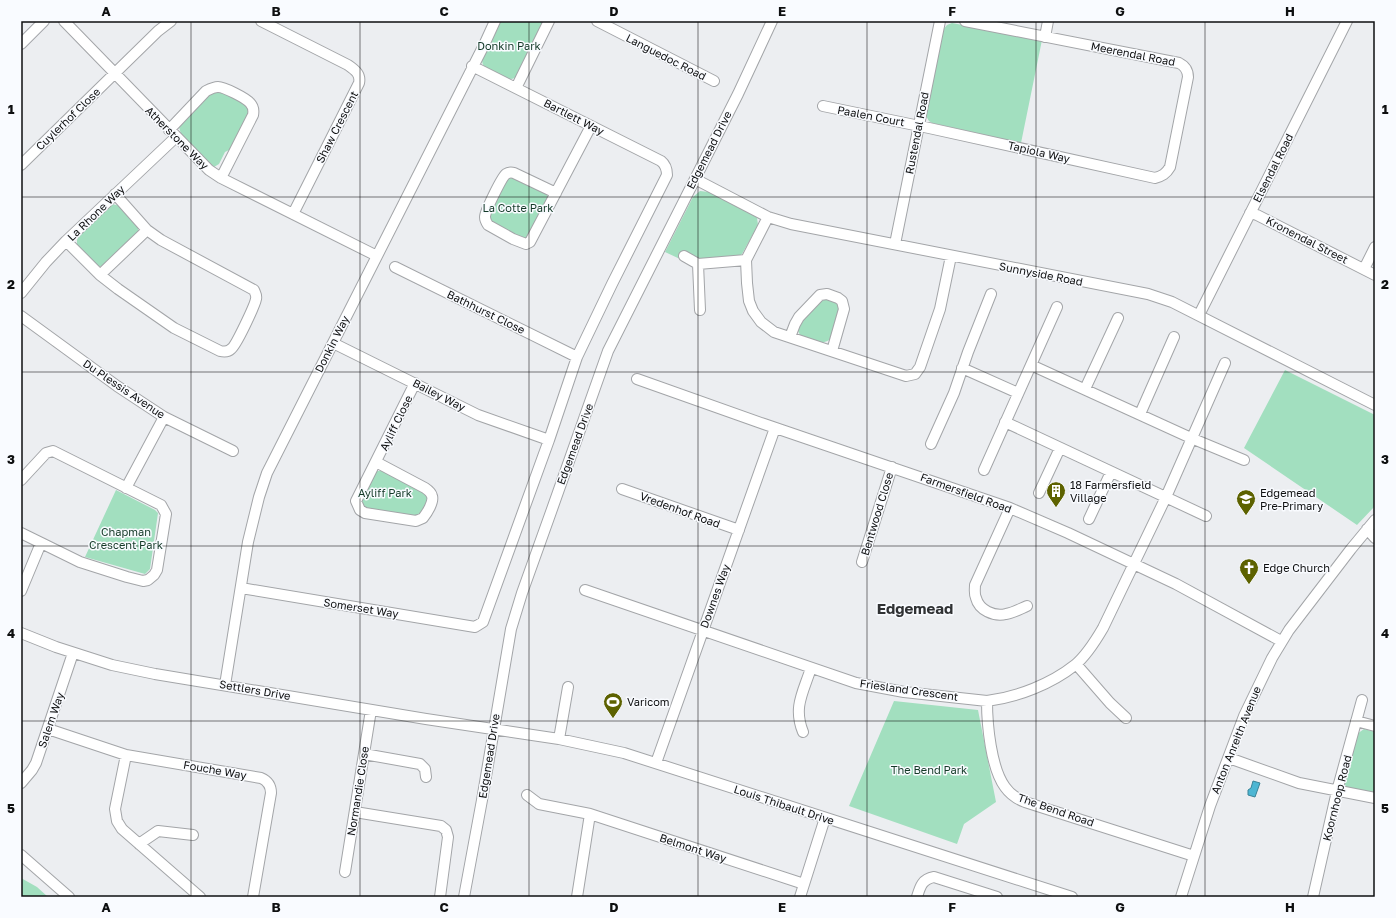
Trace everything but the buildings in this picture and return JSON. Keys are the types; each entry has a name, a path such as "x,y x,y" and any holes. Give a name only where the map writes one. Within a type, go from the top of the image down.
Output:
{"street":[{"path":"21,44 44,21"},
{"name":"Atherstone Way","path":"64,21 209,170 221,178 378,256"},
{"path":"115,74 158,31 171,21"},
{"name":"Shaw Crescent","path":"261,21 348,65 355,70 359,77 358,83 293,214"},
{"name":"Donkin Way","path":"224,685 250,534 258,497 267,473 286,433 378,256 494,21"},
{"path":"516,88 549,21"},
{"name":"Languedoc Road","path":"597,21 714,81"},
{"name":"Edgemead Drive","path":"464,897 511,630 522,593 608,351 695,179 772,21"},
{"name":"Rustendal Road","path":"895,244 940,21"},
{"name":"Meerendal Road","path":"965,21 1179,63 1186,68 1188,77 1170,167 1166,173 1160,177"},
{"path":"1045,37 1048,21"},
{"name":"Elsendal Road","path":"1199,315 1347,21"},
{"name":"Bartlett Way","path":"472,66 661,161 666,167 667,175 612,284 577,358"},
{"name":"Cuylerhof Close","path":"21,165 115,74"},
{"name":"La Rhone Way","path":"21,293 46,262 115,194 172,133 206,92 216,87 223,88 250,103 254,110 253,115 221,178"},
{"name":"Paalen Court","path":"824,106 918,125"},
{"name":"Tapiola Way","path":"918,125 1155,178 1160,177"},
{"path":"556,193 514,173 507,173 502,178 485,214 486,222 488,225 513,239 527,244 532,241 591,126"},
{"name":"Sunnyside Road","path":"695,179 768,217 791,224 1155,296 1172,302 1199,315 1375,405"},
{"path":"66,241 100,275 174,328 220,351 224,352 232,349 255,303 256,296 254,290 169,246 147,230 115,194"},
{"name":"Kronendal Street","path":"1250,213 1257,215 1375,275"},
{"path":"768,217 746,260 749,301 753,312 761,322 774,332 906,376 917,372 920,367 940,309 951,256"},
{"path":"100,275 147,230"},
{"path":"1364,269 1375,247"},
{"path":"684,256 698,264 746,260"},
{"path":"698,264 700,310"},
{"name":"Bathhurst Close","path":"394,267 577,358"},
{"path":"790,337 794,324 799,317 820,295 827,294 842,301 844,309 832,351"},
{"path":"931,444 954,393 962,368 991,294"},
{"path":"984,470 1057,307"},
{"name":"Du Plessis Avenue","path":"21,316 117,386 164,417 233,451"},
{"path":"1085,389 1118,318"},
{"path":"1140,414 1174,337"},
{"name":"Bailey Way","path":"333,343 478,415 549,440"},
{"path":"549,440 577,358"},
{"name":"Friesland Crescent","path":"585,590 856,683 904,692 987,701 996,700 1039,686 1076,664 1094,644 1166,497 1191,438 1226,363"},
{"path":"1031,365 1191,438 1244,460"},
{"path":"962,368 1018,393"},
{"name":"Farmersfield Road","path":"636,379 1010,508 1068,533 1176,584 1281,641"},
{"name":"Ayliff Close","path":"376,462 425,488 431,494 432,499 423,518 416,521 365,513 356,505 357,497 415,383"},
{"path":"126,488 164,417"},
{"path":"1006,422 1206,516"},
{"name":"Downes Way","path":"656,763 775,428"},
{"name":"Somerset Way","path":"241,588 475,627 481,624 484,619 549,440"},
{"path":"1039,493 1060,448"},
{"path":"21,480 46,453 53,451 161,505 166,514 157,570 148,580 127,578 98,569 80,562 21,533"},
{"name":"Bentwood Close","path":"862,562 892,467"},
{"path":"1090,519 1112,472"},
{"name":"Vredenhof Road","path":"622,489 739,530"},
{"path":"1010,508 975,585 976,599 985,611 993,614 1006,614 1027,606"},
{"name":"Anton Anreith Avenue","path":"1181,897 1210,806 1244,716 1262,676 1281,641 1366,529 1375,520"},
{"path":"1366,529 1375,538"},
{"path":"21,591 41,543"},
{"name":"Settlers Drive","path":"21,633 73,653 112,665 155,674 493,730"},
{"name":"Salem Way","path":"21,783 36,763 73,653"},
{"path":"1076,664 1110,703 1126,718"},
{"path":"803,732 798,718 798,707 811,668"},
{"path":"559,739 568,687"},
{"name":"Koornhoop Road","path":"1313,897 1337,791 1362,700"},
{"name":"The Bend Road","path":"987,701 987,717 994,758 1001,780 1009,792 1014,796 1025,802 1194,856"},
{"name":"Normandie Close","path":"345,872 371,710"},
{"path":"1356,721 1375,726"},
{"name":"Fouche Way","path":"48,729 126,755 261,778 269,783 271,793 253,897"},
{"name":"Louis Thibault Drive","path":"493,730 508,730 624,753 1072,897"},
{"path":"364,754 420,764 425,768 426,777"},
{"path":"126,755 115,809 116,821 122,829 200,897"},
{"path":"1229,758 1299,783 1375,798"},
{"name":"Belmont Way","path":"527,795 539,804 586,813 804,884"},
{"path":"355,812 441,826 446,830 448,837 440,897"},
{"path":"577,897 586,813"},
{"path":"800,897 825,818"},
{"path":"139,844 158,831 193,835"},
{"path":"21,855 68,897"},
{"path":"917,897 922,883 930,878 937,878 997,897"}],"green space":[{"name":"Donkin Park","path":"498,21 545,21 518,75 513,79 504,78 488,70 482,63 482,57"},
{"path":"952,23 1042,40 1021,143 932,123 926,116 942,31 947,25"},
{"path":"217,90 247,104 251,110 233,148 225,152 219,164 214,167 181,134 179,127 211,92"},
{"name":"La Cotte Park","path":"513,177 545,192 548,197 528,237 524,238 518,237 490,221 489,212 506,180"},
{"path":"700,191 709,192 757,218 758,225 740,256 699,259 683,252 680,259 665,252 693,197"},
{"path":"112,204 120,206 138,226 138,233 103,266 98,266 77,246 77,240 79,234"},
{"path":"828,299 838,304 840,309 831,338 828,341 820,342 800,335 798,331 798,324 820,301"},
{"path":"1285,370 1375,415 1375,506 1357,525 1244,448"},
{"name":"Ayliff Park","path":"377,471 384,471 423,491 426,495 427,503 424,509 415,518 364,508 361,500 374,473"},
{"name":"Chapman Crescent Park","path":"116,490 158,513 150,569 145,574 85,557"},
{"name":"The Bend Park","path":"894,701 978,710 996,802 964,824 957,844 849,806"},
{"path":"1364,729 1375,732 1375,793 1347,788 1344,783 1357,734"},
{"path":"21,878 37,887 48,897 21,897"}],"water":[{"path":"1253,781 1260,783 1255,797 1248,795 1248,790 1251,788"}],"place":[{"name":"18 Farmersfield Village","path":"1056,508"},
{"name":"Edgemead Pre-Primary","path":"1246,516"},
{"name":"Edge Church","path":"1249,585"},
{"name":"Varicom","path":"613,719"}],"district":[{"name":"Edgemead","path":"915,609"}]}
